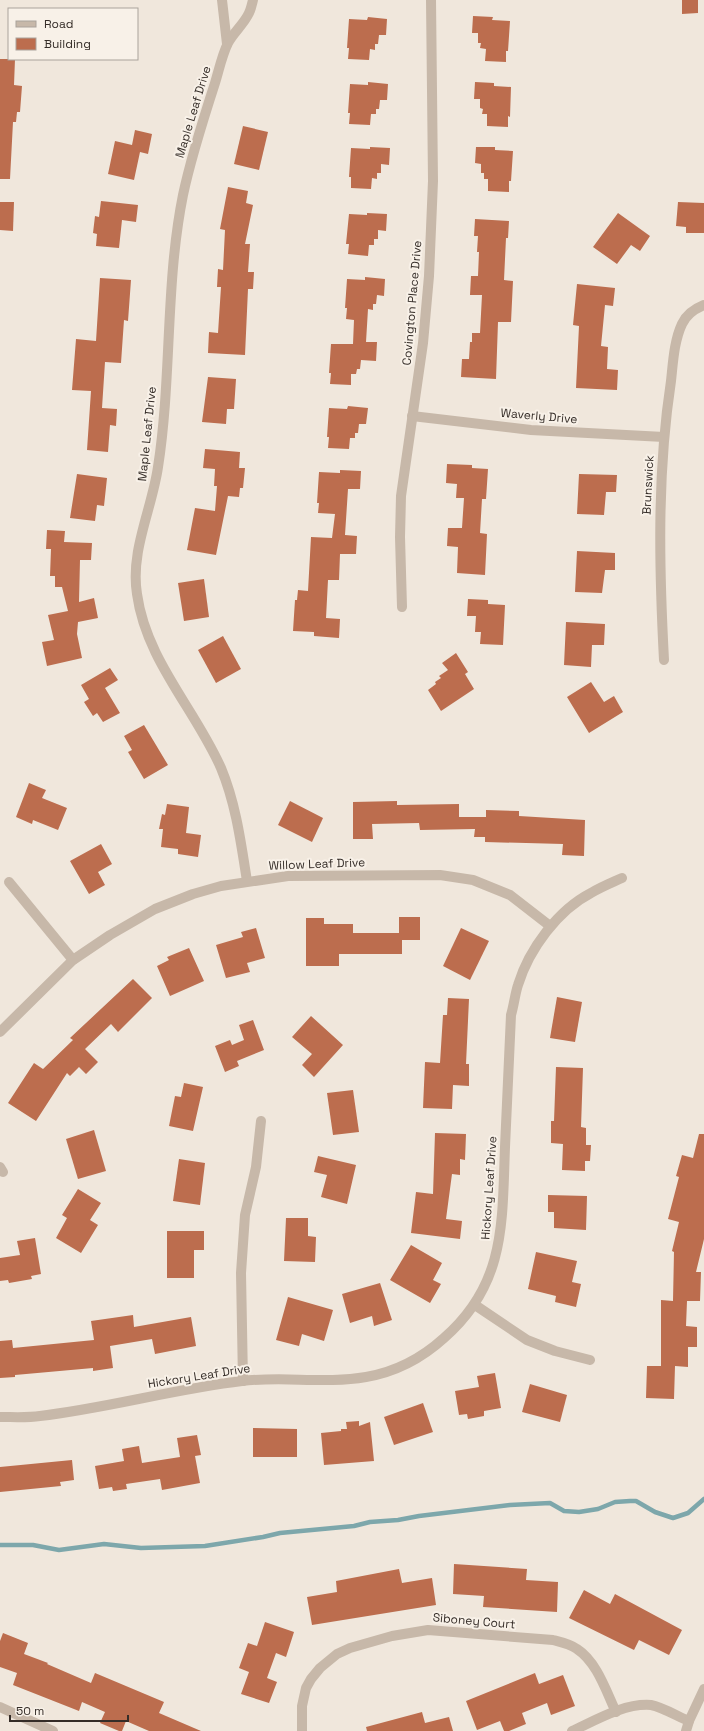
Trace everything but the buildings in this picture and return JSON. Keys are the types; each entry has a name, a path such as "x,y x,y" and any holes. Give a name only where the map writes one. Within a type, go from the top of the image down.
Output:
{"street":[{"name":"Maple Leaf Drive","path":"222,0 227,44"},
{"name":"Maple Leaf Drive","path":"247,881 229,791 221,768 161,664 147,634 136,593 136,573 140,542 154,489 159,460 178,220 188,172 227,44 249,13 254,0"},
{"name":"Covington Place Drive","path":"402,607 400,537 401,496 423,343 429,276 433,174 431,0"},
{"name":"Brunswick","path":"664,660 659,549 664,437 668,400 678,332 688,315 704,305"},
{"name":"Waverly Drive","path":"412,416 531,430 664,437"},
{"name":"Willow Leaf Drive","path":"0,1032 74,960 110,935 155,909 193,894 220,886 288,876 440,875 473,880 510,895 550,926"},
{"name":"Hickory Leaf Drive","path":"0,1417 39,1416 243,1381 340,1380 367,1377 399,1368 430,1350 457,1327 475,1305 486,1284 496,1253 502,1219 511,1015 519,983 532,955 550,926 569,908 590,893 622,878"},
{"path":"9,882 74,960"},
{"path":"243,1381 241,1273 243,1236 245,1214 256,1167 262,1121"},
{"path":"475,1305 527,1340 555,1351 590,1360"},
{"name":"Siboney Court","path":"302,1731 302,1706 308,1684 320,1668 337,1654 350,1648 392,1636 428,1630 553,1640 567,1644 585,1656 596,1670 616,1712"},
{"path":"572,1731 634,1706 653,1705 688,1726 704,1688"},
{"path":"0,1707 53,1731"}],"waterway":[{"path":"0,1545 33,1545 59,1550 104,1544 141,1548 205,1546 280,1533 354,1526 370,1522 398,1520 510,1505 550,1503 564,1511 579,1512 598,1509 615,1502 636,1501 655,1512 673,1518 688,1513 704,1499"}]}
